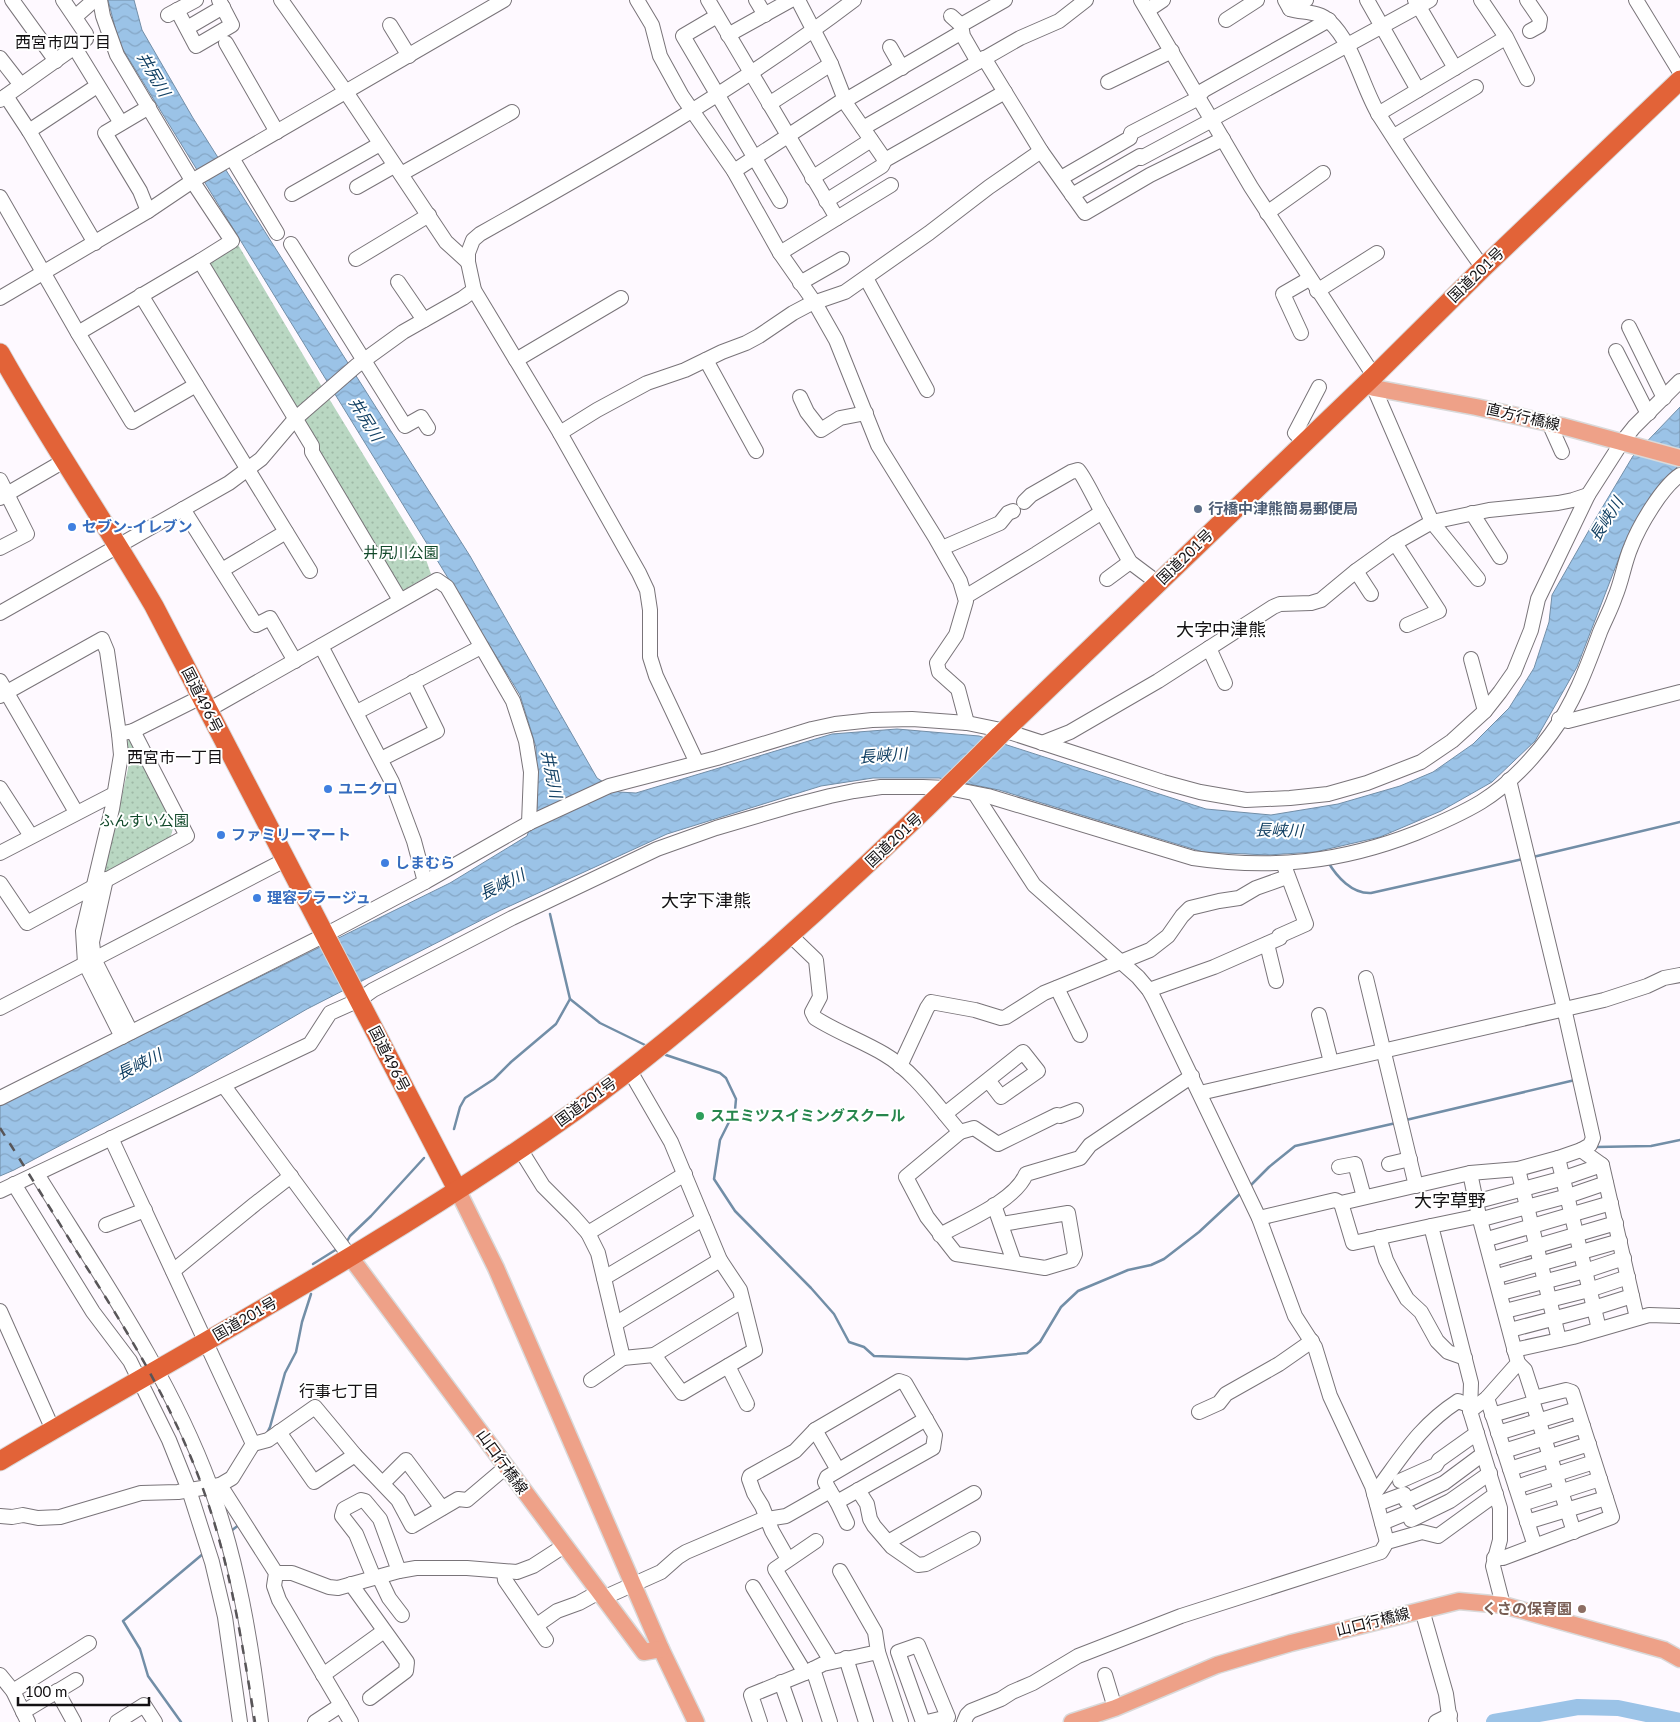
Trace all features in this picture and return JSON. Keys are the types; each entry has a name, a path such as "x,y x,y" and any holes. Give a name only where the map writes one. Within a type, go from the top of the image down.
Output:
{"highway":[{"name":"国道201号","path":"0,1461 351,1258 520,1149 630,1070 711,1004 870,863 1304,442 1371,383 1483,268 1680,80"},
{"name":"国道496号","path":"0,353 64,461 119,545 154,606 284,860 326,936 457,1189"}],"main road":[{"name":"直方行橋線","path":"1371,383 1548,423 1680,458"},
{"path":"457,1189 496,1268 661,1649 696,1722"},
{"name":"山口行橋線","path":"351,1258 644,1652 661,1649"},
{"name":"山口行橋線","path":"1072,1722 1090,1719 1217,1665 1291,1643 1459,1601 1503,1605 1664,1650 1680,1659"}],"street":[{"path":"12,0 56,60"},
{"path":"63,0 86,34 86,39 3,98 29,131 95,243"},
{"path":"75,17 92,0"},
{"path":"78,333 232,241 117,55 103,16 100,0"},
{"path":"187,28 221,4 232,25 196,46 187,28 177,8 196,0"},
{"path":"281,0 346,92 446,242 468,262"},
{"path":"0,298 148,211 230,159 504,0"},
{"path":"637,0 652,25 660,56 692,110 734,171 780,253 815,303 836,340 878,445 960,580 966,601 956,635 937,663 939,672 958,689 967,722"},
{"path":"708,0 837,218"},
{"path":"756,0 764,15"},
{"path":"728,36 791,0"},
{"path":"798,0 831,64 846,98 847,105 885,160"},
{"path":"697,762 656,676 650,657 651,623 646,590 639,573 560,433 474,290 468,262 470,246 473,240 480,234 692,110 750,73 814,31 854,0"},
{"path":"734,171 846,98 902,68 958,24 1005,0"},
{"path":"863,128 1020,38 1059,21 1086,0"},
{"path":"1163,0 1144,5 1371,383 1432,522 1478,579"},
{"path":"1226,20 1258,0"},
{"path":"1288,4 1306,0"},
{"path":"1367,0 1418,90"},
{"path":"1481,0 1506,37 1527,78"},
{"path":"1527,0 1540,19 1539,26 1530,31"},
{"path":"1636,0 1680,72"},
{"path":"1072,195 1382,26 1421,2 1455,68"},
{"path":"1288,4 1301,12 1318,14 1329,20 1346,45 1378,114 1483,268"},
{"path":"717,16 683,36 780,201"},
{"path":"1061,178 1130,138 1131,133 1193,101 1198,95 1329,20"},
{"path":"958,24 1086,213 1150,175 1223,139"},
{"path":"390,25 409,56"},
{"path":"1378,114 1502,40"},
{"path":"226,43 277,132"},
{"path":"890,47 902,68"},
{"path":"75,48 121,123"},
{"path":"1108,82 1172,51"},
{"path":"0,58 20,85"},
{"path":"769,104 831,64"},
{"path":"29,131 97,86"},
{"path":"1394,136 1476,87"},
{"path":"826,201 882,166 885,160 1005,92"},
{"path":"148,211 140,191 105,133 149,107"},
{"path":"357,187 398,170 512,112"},
{"path":"1130,138 1150,175"},
{"path":"812,178 871,140"},
{"path":"292,194 380,144"},
{"path":"560,433 597,410 647,383 686,370 759,336 793,313 844,292 1042,150"},
{"path":"230,159 277,233"},
{"path":"1269,216 1323,172"},
{"path":"780,253 891,185"},
{"path":"0,197 78,333 132,422 196,386"},
{"path":"1269,216 1302,197"},
{"path":"356,259 429,216"},
{"path":"291,244 360,363 405,426 421,418 428,428"},
{"path":"1301,333 1283,294 1313,285 1377,253"},
{"path":"800,283 842,259"},
{"path":"200,261 312,446 312,452 400,600"},
{"path":"866,278 927,390"},
{"path":"398,282 424,320"},
{"path":"0,612 229,483 248,470 274,446 295,419 360,363 403,332 469,295 474,290"},
{"path":"141,295 310,572"},
{"path":"516,360 621,298"},
{"path":"1629,327 1664,398"},
{"path":"1616,351 1649,413"},
{"path":"706,360 756,451"},
{"path":"0,1098 326,936 529,822 609,786 812,729 872,720 912,719 967,722 1042,743 1163,782 1200,792 1246,800 1328,794 1367,783 1421,762 1452,741 1485,711 1514,672 1531,630 1538,599 1588,495 1634,427 1680,381"},
{"path":"1304,442 1295,433 1319,386"},
{"path":"800,397 807,412 821,430 840,418 866,413"},
{"path":"1548,423 1562,452"},
{"path":"4,497 64,461"},
{"path":"1024,502 1031,495 1070,472 1078,470 1081,472 1130,562 1158,583"},
{"path":"0,1191 310,1044 330,1013 359,1000 373,990 512,918 657,849 716,828 830,796 881,787 950,786 1193,858 1226,863 1284,863 1336,857 1380,847 1430,827 1481,802 1509,780 1540,748 1552,732 1581,682 1620,586 1631,547 1640,528 1660,497 1680,476"},
{"path":"0,480 4,497 27,534 0,548"},
{"path":"1042,743 1070,732 1158,681 1280,604 1311,603 1321,600 1356,570 1395,543 1432,522 1472,513 1558,503 1588,495"},
{"path":"183,509 256,625 270,618 295,661"},
{"path":"942,548 1000,522 1008,513 1013,511"},
{"path":"965,597 1102,512"},
{"path":"1472,513 1500,557"},
{"path":"222,570 286,532"},
{"path":"1395,543 1439,612 1407,625"},
{"path":"1107,579 1130,562"},
{"path":"1356,570 1371,594"},
{"path":"126,733 204,704 295,661 437,580 447,587 512,701 526,741 531,772 529,822"},
{"path":"0,883 26,924 187,836 126,733 107,651 102,639 2,690 76,812"},
{"path":"321,646 392,782 414,841 425,882"},
{"path":"357,712 481,647"},
{"path":"1209,648 1225,682"},
{"path":"1471,658 1485,711"},
{"path":"381,759 437,731 413,682"},
{"path":"1559,720 1568,721 1680,692"},
{"path":"126,733 100,883 83,931 89,961 126,1035"},
{"path":"1259,1218 1335,1200 1341,1203 1470,1173 1518,1168 1558,1158 1590,1145 1593,1138 1509,780"},
{"path":"0,788 30,836"},
{"path":"0,853 114,794"},
{"path":"975,794 1034,885 1120,961 1149,990 1192,1076 1269,1240 1295,1316 1315,1347 1330,1396 1357,1451 1375,1499 1387,1542"},
{"path":"2,1002 89,961 284,860"},
{"path":"1149,990 1214,967 1280,938 1279,936 1306,924 1287,878 1284,863"},
{"path":"900,1066 931,1002 975,1010 1001,1018 1006,1017 1044,994 1143,953 1160,944 1190,908 1239,898 1256,888 1287,878"},
{"path":"790,935 816,960 820,997 812,1012 816,1018 886,1055 900,1066 919,1084 960,1132"},
{"path":"1267,944 1276,980"},
{"path":"1200,1093 1604,1000 1647,986 1664,978 1680,975"},
{"path":"1366,978 1377,1000 1385,1050 1416,1186"},
{"path":"1057,988 1078,1032 1089,1021"},
{"path":"1319,1015 1331,1062"},
{"path":"630,1070 658,1118 685,1174 720,1260 740,1290 755,1350 682,1393 654,1355"},
{"path":"940,1235 994,1205 1016,1190 1026,1174 1080,1158 1090,1144 1192,1076"},
{"path":"945,1114 988,1080"},
{"path":"224,1086 351,1258"},
{"path":"1002,1224 1068,1213 1075,1254 1072,1260 1045,1268 956,1254 927,1217 906,1177 960,1132 974,1128 998,1144 1057,1115 1060,1116 1076,1110"},
{"path":"110,1138 253,1444"},
{"path":"520,1149 543,1186 588,1233 598,1253 623,1358"},
{"path":"1581,1150 1602,1165 1637,1318"},
{"path":"1558,1158 1599,1329"},
{"path":"1389,1164 1410,1159"},
{"path":"1339,1168 1356,1164 1364,1197"},
{"path":"1482,1200 1523,1190 1602,1165"},
{"path":"1518,1168 1559,1340"},
{"path":"1470,1173 1483,1217 1516,1352 1525,1370 1538,1421 1574,1532"},
{"path":"37,1174 134,1330 169,1440 190,1490 212,1562 225,1617 240,1722"},
{"path":"588,1233 685,1174"},
{"path":"173,1271 291,1176"},
{"path":"1341,1203 1353,1243 1527,1207 1606,1183"},
{"path":"14,1184 93,1312 123,1352 148,1374 182,1419 215,1485 276,1573 274,1586 279,1600 351,1722"},
{"path":"1470,1409 1487,1398 1516,1352 1514,1329 1491,1238 1483,1217 1482,1200 1478,1186"},
{"path":"1491,1238 1573,1216 1611,1203"},
{"path":"994,1205 1014,1262"},
{"path":"106,1225 145,1210"},
{"path":"604,1278 703,1219"},
{"path":"1496,1258 1616,1223"},
{"path":"1431,1226 1471,1383 1470,1409 1500,1508 1500,1540 1493,1566 1503,1605"},
{"path":"1379,1237 1386,1260 1407,1299 1421,1312 1437,1341 1448,1352 1465,1358"},
{"path":"1500,1275 1541,1265 1620,1241"},
{"path":"1505,1292 1585,1271 1624,1258"},
{"path":"615,1324 720,1260"},
{"path":"1509,1310 1589,1290 1628,1277"},
{"path":"1514,1329 1632,1296"},
{"path":"591,1380 623,1358 654,1355 742,1301"},
{"path":"0,1311 52,1430"},
{"path":"1516,1352 1649,1315 1680,1316"},
{"path":"1199,1412 1219,1403 1226,1394 1279,1364 1312,1342"},
{"path":"728,1366 747,1404"},
{"path":"537,1625 557,1611 633,1585 661,1572 681,1554 761,1520 767,1519 786,1516 833,1497 858,1490 933,1448 935,1435 906,1383 899,1381 815,1430 795,1451 750,1476 749,1479 767,1519 772,1531 785,1554"},
{"path":"1492,1415 1566,1390 1572,1392 1612,1517 1503,1558 1494,1558"},
{"path":"1487,1398 1535,1546"},
{"path":"1375,1499 1395,1465 1418,1434 1439,1413 1458,1401 1470,1409"},
{"path":"0,1516 60,1517 140,1493 178,1492 215,1485 232,1478 253,1444 268,1440 315,1407 355,1455 398,1500 412,1526 458,1499 467,1500 506,1467"},
{"path":"1498,1433 1577,1409"},
{"path":"847,1522 825,1482 827,1477 926,1419"},
{"path":"1504,1451 1583,1426"},
{"path":"815,1430 838,1470"},
{"path":"279,1432 314,1482 355,1455"},
{"path":"964,1722 971,1711 1001,1700 1078,1656 1181,1616 1381,1552 1439,1460 1477,1434"},
{"path":"1510,1469 1589,1444"},
{"path":"1382,1523 1444,1483 1483,1454"},
{"path":"383,1483 406,1460 442,1508"},
{"path":"1516,1486 1594,1462"},
{"path":"1395,1465 1408,1507 1422,1532 1438,1536 1496,1494"},
{"path":"1375,1499 1408,1507 1450,1501 1490,1474"},
{"path":"1522,1504 1600,1479"},
{"path":"215,1485 244,1608 261,1722"},
{"path":"858,1490 867,1504 870,1519 888,1542 892,1547 918,1565 926,1564 973,1539"},
{"path":"888,1542 974,1493"},
{"path":"1527,1522 1606,1498"},
{"path":"400,1571 380,1520 365,1500 361,1500 344,1510 342,1516 356,1534 376,1578 402,1615"},
{"path":"816,1541 775,1569 831,1661"},
{"path":"276,1573 292,1573 329,1587 338,1588 400,1571 468,1568 517,1572 529,1569 564,1546"},
{"path":"840,1571 875,1632 878,1652 901,1722"},
{"path":"504,1572 505,1580 546,1640"},
{"path":"351,1584 407,1662 406,1671 370,1698"},
{"path":"753,1588 809,1671 830,1722"},
{"path":"1422,1610 1446,1694 1450,1719 1436,1722"},
{"path":"322,1675 384,1631"},
{"path":"13,1691 89,1643"},
{"path":"923,1722 898,1652 918,1645 948,1717 927,1722"},
{"path":"760,1722 751,1694 831,1661 878,1652"},
{"path":"846,1658 866,1722"},
{"path":"0,1675 13,1691 26,1717 57,1691 76,1680"},
{"path":"1105,1675 1115,1708"},
{"path":"781,1682 795,1722"},
{"path":"57,1691 74,1722"},
{"path":"117,1722 144,1705 155,1722"},
{"path":"314,1722 341,1705"}],"green space":[{"name":"井尻川公園","path":"237,243 424,554 431,574 404,590 400,589 207,261"},
{"name":"ふんすい公園","path":"134,738 175,821 170,839 104,875 129,764 127,739"}],"water":[{"path":"108,0 134,0 142,30 193,118 470,556 597,778 619,792 636,793 832,734 897,729 979,736 1206,809 1271,815 1338,804 1400,786 1433,772 1473,744 1509,708 1534,668 1549,622 1552,595 1633,456 1680,407 1680,464 1652,494 1624,545 1577,667 1535,741 1492,782 1441,811 1380,837 1315,852 1268,855 1203,852 999,790 939,778 873,778 821,786 667,834 499,911 307,1009 193,1075 0,1176 0,1105 450,883 527,836 537,807 536,747 520,695 119,43"}],"waterway":[{"path":"1533,857 1680,822"},
{"path":"1328,862 1351,888 1364,893 1371,893 1523,859"},
{"path":"550,914 570,999 600,1023 647,1046"},
{"path":"454,1129 460,1107 465,1098 494,1079 556,1024 570,999"},
{"path":"666,1055 720,1073 726,1078 736,1099 735,1110 720,1140 714,1179 735,1211 834,1314 849,1342 864,1347 874,1356 967,1359 1027,1353 1040,1342 1061,1307 1078,1291 1128,1270 1151,1265 1164,1259 1199,1232 1242,1192"},
{"path":"1406,1120 1575,1080"},
{"path":"1249,1187 1269,1167 1295,1146 1396,1123"},
{"path":"1596,1146 1651,1146 1680,1140"},
{"path":"346,1243 350,1236 424,1158"},
{"path":"313,1264 337,1249"},
{"path":"266,1435 285,1373 296,1352 302,1322 311,1294"},
{"path":"231,1531 240,1524"},
{"path":"181,1722 148,1676 140,1649 123,1621 204,1553"},
{"path":"1494,1722 1578,1707 1618,1708 1680,1721"}],"railway":[{"path":"0,1128 133,1342 163,1398 190,1456 212,1515 228,1573 255,1722"}],"place":[{"name":"行橋中津熊簡易郵便局","path":"1198,509"},
{"name":"セブン-イレブン","path":"72,527"},
{"name":"ユニクロ","path":"328,789"},
{"name":"ファミリーマート","path":"221,835"},
{"name":"しまむら","path":"385,863"},
{"name":"理容プラージュ","path":"257,898"},
{"name":"スエミツスイミングスクール","path":"700,1116"},
{"name":"くさの保育園","path":"1582,1609"}],"district":[{"name":"西宮市四丁目","path":"63,42"},
{"name":"大字中津熊","path":"1221,630"},
{"name":"西宮市一丁目","path":"175,757"},
{"name":"大字下津熊","path":"706,901"},
{"name":"大字草野","path":"1450,1201"},
{"name":"行事七丁目","path":"339,1391"}],"water label":[{"name":"井尻川","path":"154,74"},
{"name":"井尻川","path":"366,419"},
{"name":"長峡川","path":"1606,519"},
{"name":"長峡川","path":"883,755"},
{"name":"井尻川","path":"552,774"},
{"name":"長峡川","path":"1279,830"},
{"name":"長峡川","path":"502,884"},
{"name":"長峡川","path":"139,1064"}]}
